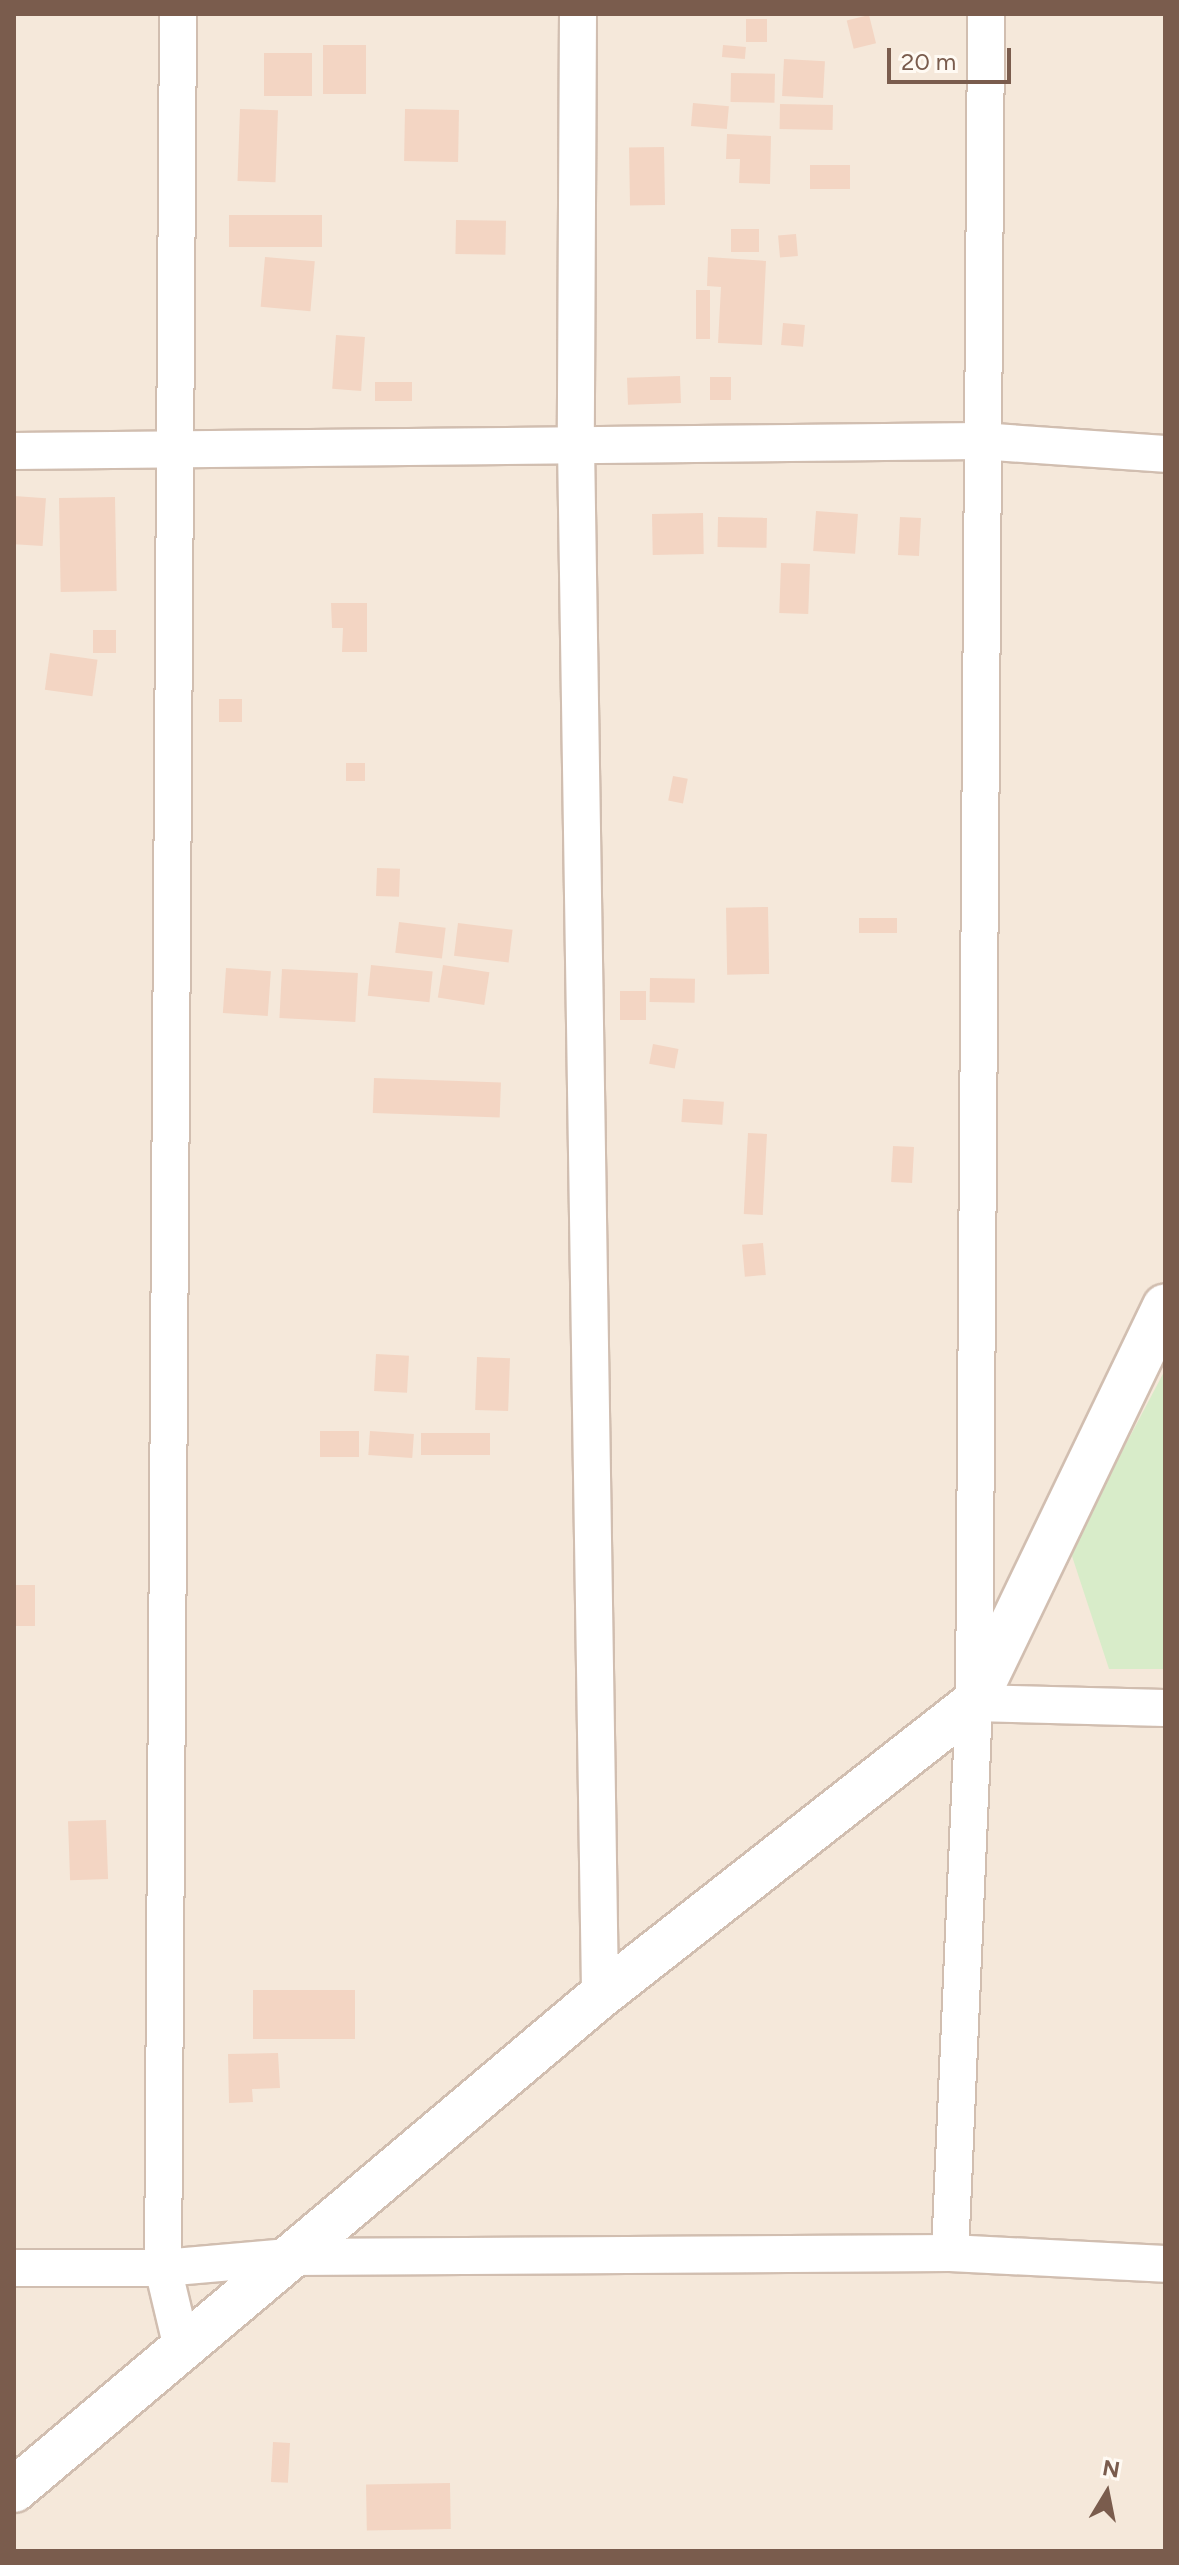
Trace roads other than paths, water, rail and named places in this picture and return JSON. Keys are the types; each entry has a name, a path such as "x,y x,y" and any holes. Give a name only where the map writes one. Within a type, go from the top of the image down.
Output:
{"street":[{"path":"178,14 163,2268 182,2348"},
{"path":"578,14 576,445 600,1996"},
{"path":"950,2253 974,1703 980,441 986,14"},
{"path":"14,451 980,441 1165,454"},
{"path":"14,2490 600,1996 974,1703 1165,1307"},
{"path":"974,1703 1165,1708"},
{"path":"14,2268 163,2268 289,2257 950,2253 1165,2264"}]}
